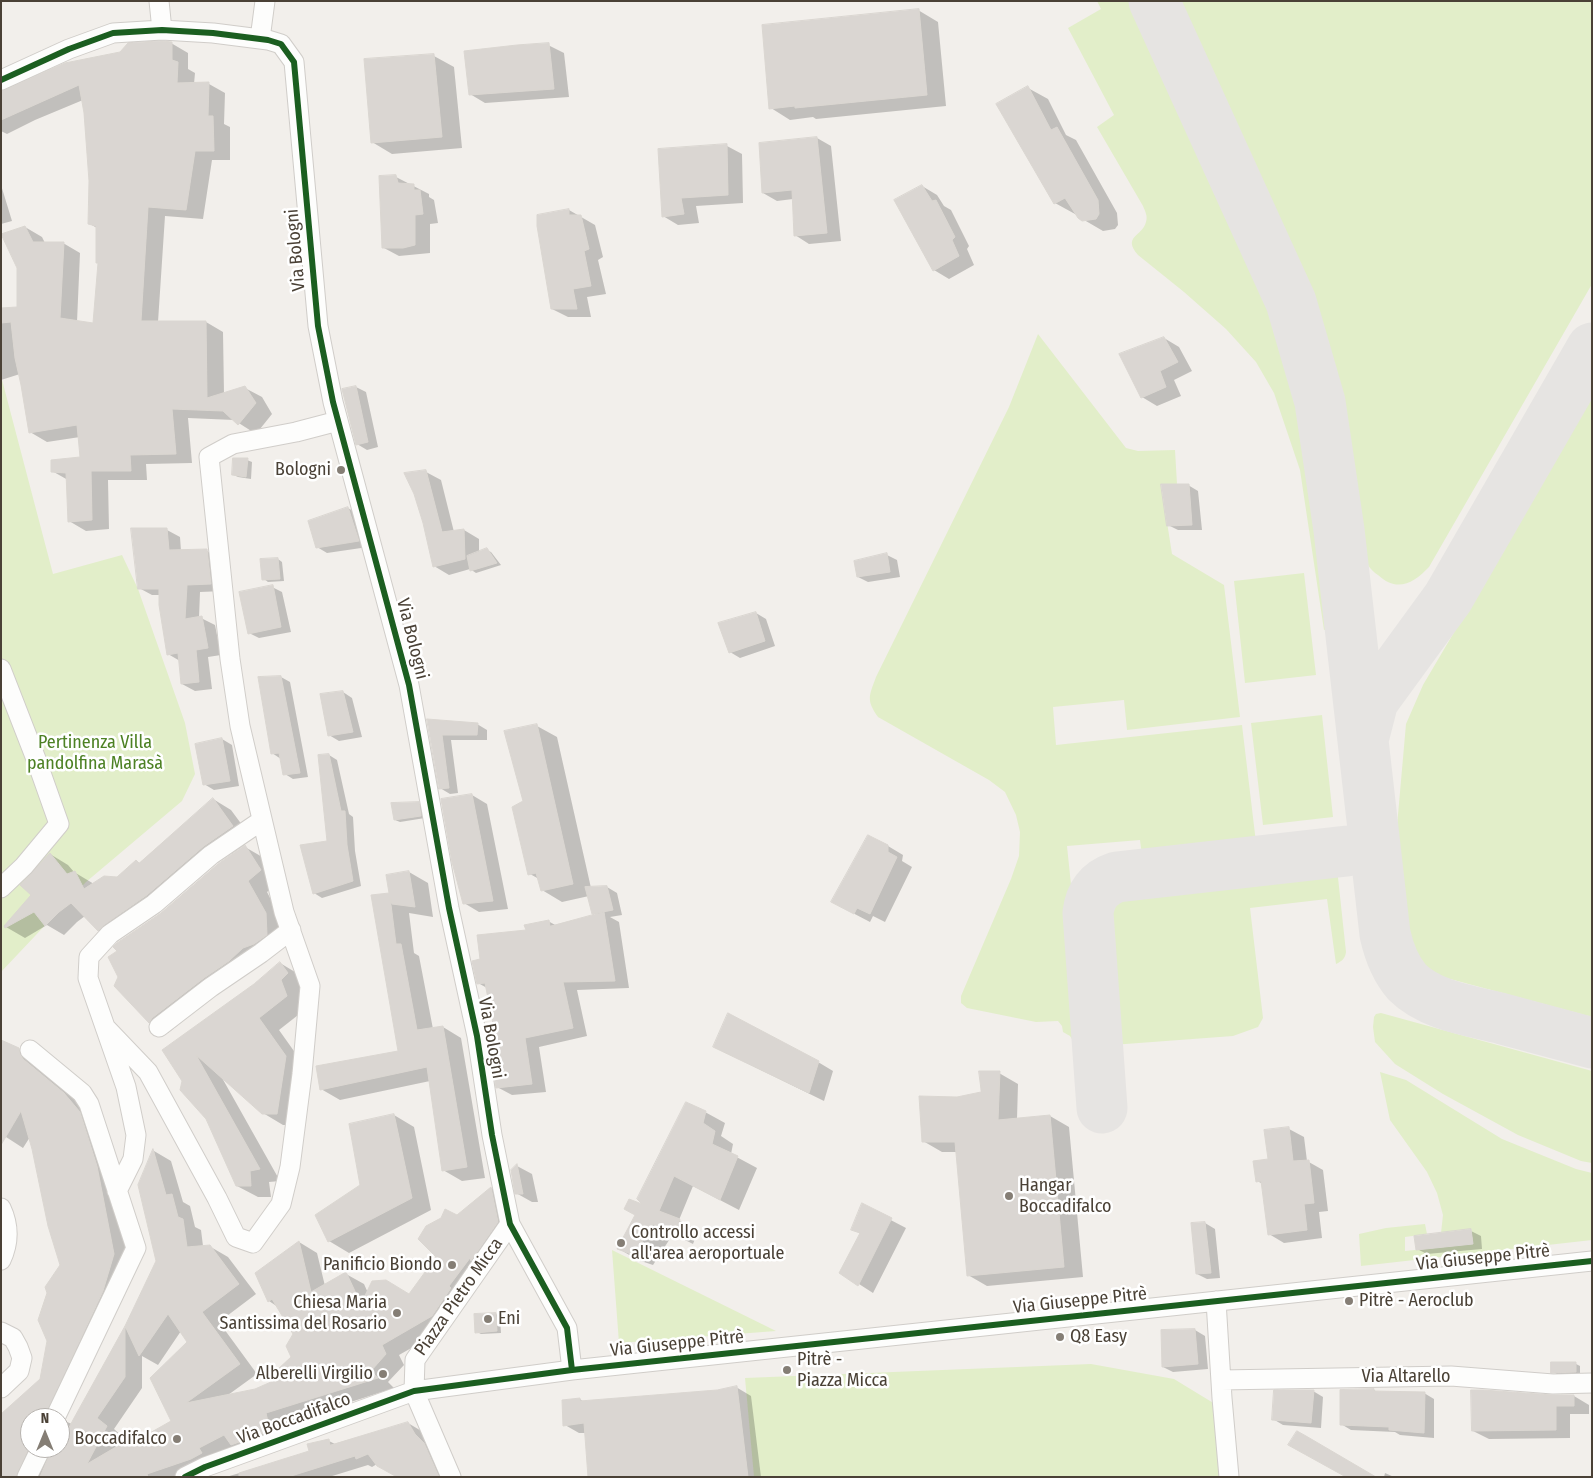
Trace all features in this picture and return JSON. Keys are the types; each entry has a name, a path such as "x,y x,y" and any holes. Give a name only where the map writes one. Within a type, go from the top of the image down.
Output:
{"street":[{"path":"160,1 162,30"},
{"path":"1,80 69,49 113,34 162,30 214,32 260,39 265,1"},
{"name":"Via Bologni","path":"260,39 281,44 294,62 318,326 338,421 409,685 449,908 477,1036 492,1135 510,1224"},
{"path":"105,1026 148,1072 217,1198 236,1237 253,1243 281,1204 290,1167 302,1074 310,986 284,912 240,726 231,668 209,457 233,444 296,432 338,421"},
{"path":"1,669 59,824 24,866 1,888"},
{"path":"117,1191 133,1159 136,1135 126,1087 88,978 89,957 110,934 154,904 211,854 262,821"},
{"path":"159,1026 211,987 262,953 291,930"},
{"path":"30,1050 82,1093 89,1104 136,1248 60,1408"},
{"path":"1,1208 7,1223 7,1238 1,1260"},
{"name":"Piazza Pietro Micca","path":"414,1391 414,1360 510,1224 567,1328 572,1370"},
{"name":"Via Giuseppe Pitrè","path":"572,1370 1592,1261"},
{"path":"1216,1301 1229,1477"},
{"path":"1,1332 13,1338 22,1358 20,1371 1,1388"},
{"path":"451,1477 414,1391 572,1370"},
{"name":"Via Altarello","path":"1221,1380 1451,1376 1553,1384 1592,1383"},
{"name":"Via Boccadifalco","path":"185,1477 414,1391"},
{"path":"28,1477 37,1458"}],"green space":[{"path":"1097,1 1137,1 1296,345 1309,395 1322,482 1335,628 1324,630 1300,470 1274,393 1256,362 1226,329 1138,255 1132,244 1134,237 1144,227 1147,220 1146,214 1097,127 1114,115 1068,28 1101,9"},
{"path":"1179,1 1592,1 1592,284 1429,567 1417,578 1405,584 1392,584 1385,580 1374,572 1365,561 1346,426 1324,339 1272,213"},
{"path":"1038,334 1126,448 1138,451 1175,450 1177,484 1161,484 1172,554 1224,585 1240,717 1127,730 1124,700 1053,707 1056,745 1242,725 1257,851 1143,864 1140,840 1067,846 1086,1030 1084,1042 1074,1042 1070,1036 1063,1032 1062,1026 1058,1021 1036,1022 967,1008 961,1003 961,996 1019,856 1020,832 1016,815 1005,792 989,780 878,717 870,702 876,677 1009,407"},
{"name":"Pertinenza Villa pandolfina Marasà","path":"1,376 53,574 122,555 138,589 185,723 195,774 182,801 86,882 1,972"},
{"path":"1592,398 1592,1017 1435,975 1419,960 1404,931 1397,894 1394,860 1406,724 1423,685"},
{"path":"1304,573 1316,675 1245,683 1234,581"},
{"path":"1322,715 1333,817 1263,825 1251,723"},
{"path":"1336,859 1346,952 1342,961 1336,964 1327,899 1250,908 1263,1018 1258,1027 1233,1036 1112,1045 1103,1039 1099,1029 1091,921 1098,902 1108,891 1122,885 1142,881"},
{"path":"1381,1013 1592,1071 1592,1163 1581,1161 1518,1135 1443,1094 1395,1064 1375,1042 1374,1017 1376,1014"},
{"path":"1380,1072 1406,1080 1502,1139 1576,1169 1592,1173 1592,1240 1361,1266 1359,1234 1386,1228 1425,1224 1427,1234 1405,1237 1405,1251 1473,1244 1471,1229 1441,1233 1443,1215 1437,1193 1427,1172 1390,1120"},
{"path":"612,1250 776,1331 619,1343"},
{"path":"1091,1364 1174,1379 1215,1404 1220,1477 754,1477 745,1378"}],"building":[{"path":"919,9 927,95 769,109 762,25"},
{"path":"172,42 172,60 178,62 177,83 209,82 208,116 213,116 214,151 195,151 186,210 148,207 141,321 206,321 207,398 245,386 256,403 238,425 223,411 172,409 176,454 130,455 131,471 91,471 92,520 68,522 66,473 51,472 51,460 80,457 77,425 29,433 15,358 11,322 1,323 1,308 17,307 17,268 1,234 25,226 33,242 64,242 60,318 93,323 98,263 96,263 96,226 88,224 89,181 84,113 79,85 1,120 1,91 65,63 120,52 128,43"},
{"path":"549,43 554,89 469,95 464,51"},
{"path":"434,54 442,137 371,143 364,59"},
{"path":"1028,86 1051,130 1057,127 1098,200 1099,214 1096,219 1082,221 1065,198 1054,204 996,104"},
{"path":"817,137 827,233 794,236 792,190 762,193 759,143"},
{"path":"727,144 728,195 681,198 684,214 662,217 658,149"},
{"path":"396,175 398,183 414,184 414,190 420,190 423,214 415,215 415,245 403,248 382,248 379,176"},
{"path":"922,185 932,201 936,200 955,237 952,240 959,256 933,271 894,200"},
{"path":"569,209 569,215 581,215 589,249 584,251 591,286 573,289 577,309 551,309 537,226 537,215"},
{"path":"1164,337 1178,362 1160,371 1166,387 1141,398 1119,354"},
{"path":"356,386 368,442 356,445 342,389"},
{"path":"233,458 248,458 246,477 232,475"},
{"path":"426,470 442,532 464,529 465,559 433,567 423,523 414,494 404,473"},
{"path":"1161,484 1189,484 1192,525 1167,526"},
{"path":"348,507 359,541 316,548 308,521"},
{"path":"131,528 167,528 169,550 207,549 211,584 187,585 185,619 202,616 208,648 196,650 199,682 181,684 178,653 167,655 159,605 159,589 138,589"},
{"path":"487,548 497,563 470,571 467,556"},
{"path":"887,553 890,572 857,577 854,561"},
{"path":"278,558 280,579 262,580 260,559"},
{"path":"273,585 281,627 248,634 239,592"},
{"path":"756,612 765,641 729,653 718,623"},
{"path":"281,676 300,773 283,775 279,753 271,754 258,677"},
{"path":"343,691 353,732 328,736 320,694"},
{"path":"427,719 478,723 477,735 442,735 449,788 439,789"},
{"path":"537,724 573,884 541,891 536,873 528,875 512,807 523,801 504,731"},
{"path":"222,738 230,781 203,785 195,744"},
{"path":"329,754 341,811 345,811 347,845 353,881 313,894 300,845 327,841 318,755"},
{"path":"472,794 493,901 463,904 452,862 441,799"},
{"path":"213,798 233,826 204,846 147,895 98,931 71,903 45,926 34,912 5,928 4,926 31,895 20,885 50,853 67,874 75,871 84,889 104,876 117,877 136,860 139,863"},
{"path":"419,802 421,816 394,820 391,803"},
{"path":"868,835 888,845 888,852 897,857 870,914 857,908 854,914 831,902"},
{"path":"245,845 261,870 248,881 266,913 267,935 254,944 243,948 229,961 152,1018 149,1023 114,986 118,977 108,957 117,951 113,947 161,913 218,864"},
{"path":"409,871 415,907 392,904 390,897 396,944 401,944 417,1030 443,1026 467,1167 442,1171 427,1067 320,1090 316,1066 398,1051 371,895 389,893 386,875"},
{"path":"607,886 613,910 592,914 585,887"},
{"path":"604,912 615,981 563,982 573,1028 525,1038 532,1084 496,1088 491,1055 499,1055 485,983 477,984 472,961 480,959 477,935 526,930 524,925 549,920 550,926"},
{"path":"280,962 288,973 281,980 287,996 259,1018 286,1056 277,1114 262,1114 196,1055 260,1169 250,1171 251,1186 236,1186 206,1119 180,1090 182,1081 162,1050 254,984"},
{"path":"728,1013 819,1061 809,1093 713,1047"},
{"path":"1,1040 19,1048 23,1059 64,1093 80,1112 97,1166 114,1254 103,1291 49,1408 20,1408 20,1458 24,1458 16,1477 1,1477 1,1414 40,1379 47,1341 38,1320 47,1293 45,1287 60,1265 48,1226 32,1149 21,1111 1,1145"},
{"name":"Hangar Boccadifalco","path":"979,1071 1000,1071 998,1120 1050,1115 1064,1267 967,1276 955,1142 922,1142 919,1096 957,1097 981,1092"},
{"path":"686,1102 706,1111 703,1123 715,1131 712,1144 738,1156 720,1200 674,1176 659,1211 680,1219 674,1234 653,1224 634,1255 617,1249 635,1215 624,1209 629,1199 642,1204 637,1199"},
{"path":"394,1114 412,1198 328,1242 315,1215 360,1185 349,1124"},
{"path":"1289,1127 1293,1161 1309,1160 1314,1203 1304,1204 1307,1230 1268,1235 1261,1181 1256,1182 1253,1161 1268,1159 1264,1130"},
{"path":"153,1149 166,1195 172,1194 178,1217 183,1219 187,1247 210,1245 239,1284 202,1312 240,1364 186,1403 255,1389 280,1378 277,1370 291,1357 286,1346 293,1334 272,1299 268,1302 255,1273 299,1241 311,1292 346,1272 361,1304 372,1281 386,1280 409,1294 436,1257 418,1239 426,1226 441,1218 445,1209 457,1215 491,1187 498,1222 471,1261 470,1258 449,1286 451,1288 432,1316 382,1345 386,1354 371,1371 378,1378 266,1413 270,1431 231,1445 224,1435 199,1448 202,1453 191,1459 147,1474 148,1477 40,1477 48,1458 70,1458 70,1426 125,1326 156,1261 138,1185","holes":["168,1314 187,1342 150,1378 171,1421 141,1438 138,1434 87,1464 107,1426 97,1418 125,1377 125,1326 139,1356"]},
{"path":"517,1164 523,1194 515,1194 511,1170"},
{"path":"862,1203 892,1218 858,1286 839,1273 860,1233 851,1230"},
{"path":"1205,1222 1211,1273 1196,1274 1191,1223"},
{"path":"1471,1229 1473,1244 1416,1250 1414,1236"},
{"path":"496,1313 497,1331 475,1333 474,1314"},
{"path":"1195,1329 1198,1364 1162,1367 1161,1330"},
{"path":"1551,1362 1576,1362 1576,1372 1551,1373"},
{"path":"737,1386 748,1477 588,1477 584,1423 563,1426 562,1400 580,1398 580,1401 717,1390"},
{"path":"1374,1389 1374,1391 1425,1392 1424,1433 1389,1430 1389,1427 1340,1425 1340,1390"},
{"path":"1274,1390 1314,1390 1311,1423 1272,1420"},
{"path":"1471,1390 1574,1395 1574,1406 1556,1406 1556,1430 1472,1431"},
{"path":"408,1422 415,1434 424,1443 439,1477 397,1477 377,1466 368,1454 356,1459 355,1456 288,1477 239,1477 239,1473 309,1451 307,1444 329,1439 330,1445"},
{"path":"1297,1431 1376,1477 1346,1477 1288,1445"}],"taxiway":[{"path":"1154,1 1291,302 1320,402 1339,530 1385,934 1393,960 1407,982 1428,997 1465,1010 1592,1043"},
{"path":"1364,736 1373,701 1448,598 1592,348"},
{"path":"1102,1108 1088,913 1093,895 1100,886 1117,877 1347,851"}],"cycle path":[{"path":"1,80 69,49 113,33 162,30 213,33 268,40 281,44 294,62 318,326 333,402 409,685 449,908 477,1036 492,1135 510,1224 567,1328 572,1370"},
{"path":"185,1477 205,1467 414,1391 572,1370 1592,1261"}],"place":[{"name":"Bologni","path":"341,470"},
{"name":"Hangar Boccadifalco","path":"1009,1196"},
{"name":"Controllo accessi all'area aeroportuale","path":"621,1243"},
{"name":"Panificio Biondo","path":"452,1265"},
{"name":"Pitrè - Aeroclub","path":"1349,1301"},
{"name":"Chiesa Maria Santissima del Rosario","path":"397,1313"},
{"name":"Eni","path":"488,1319"},
{"name":"Q8 Easy","path":"1060,1337"},
{"name":"Pitrè - Piazza Micca","path":"787,1370"},
{"name":"Alberelli Virgilio","path":"383,1374"},
{"name":"Boccadifalco","path":"177,1439"}]}
